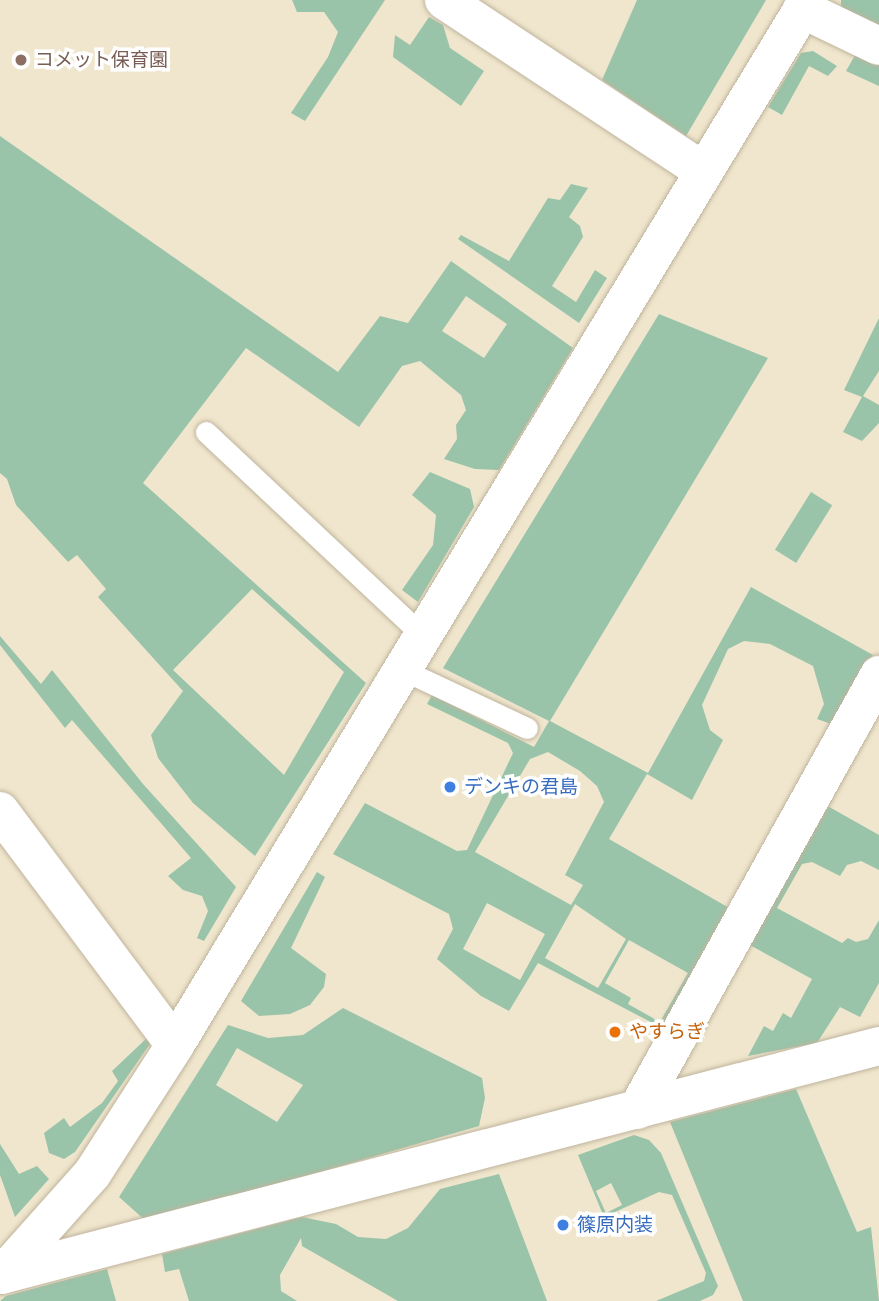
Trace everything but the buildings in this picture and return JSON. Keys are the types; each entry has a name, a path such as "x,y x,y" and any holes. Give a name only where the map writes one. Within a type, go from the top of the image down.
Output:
{"street":[{"path":"444,0 702,170"},
{"path":"1,1275 92,1174 174,1045 805,4 879,46"},
{"path":"637,1110 879,674"},
{"path":"0,811 174,1045"},
{"path":"1,1275 879,1046"}],"lane":[{"path":"206,432 422,635"},
{"path":"401,669 527,728"}],"green space":[{"path":"292,0 385,0 305,121 291,113 328,57 338,32 324,12 297,12"},
{"path":"637,0 766,0 686,136 602,80"},
{"path":"841,0 879,0 879,29 841,10"},
{"path":"429,17 443,25 450,48 484,71 461,106 393,57 395,35 410,45"},
{"path":"858,50 879,60 879,86 846,71"},
{"path":"813,51 837,66 828,76 809,66 782,115 768,107 801,53"},
{"path":"0,136 338,372 380,316 408,323 451,261 573,348 499,470 475,469 444,459 457,439 456,425 466,410 461,395 420,361 402,366 359,427 246,348 143,483 366,683 255,856 193,803 158,758 151,735 183,691 98,597 106,589 77,555 68,562 16,505 7,479 0,473","holes":["466,296 507,324 484,358 442,331","252,589 344,672 284,775 173,670"]},
{"path":"571,184 588,188 569,217 580,226 583,237 552,286 576,302 595,270 607,278 579,323 458,239 461,235 509,261 548,198 560,200"},
{"path":"659,314 768,358 550,721 648,773 751,587 873,655 834,725 817,719 824,704 813,666 770,644 744,641 728,649 702,705 710,730 723,740 692,800 647,774 609,839 731,909 664,1029 538,963 509,1011 481,996 437,959 453,929 449,914 333,854 365,803 457,851 467,850 513,753 508,743 427,704 432,695 534,747 549,721 443,668","holes":["548,752 580,771 597,786 604,802 565,875 583,885 571,905 475,852 530,759","487,903 545,934 520,980 463,949","575,904 626,939 598,988 545,958","629,940 688,973 660,1022 628,1004 631,998 605,983"]},
{"path":"879,318 879,371 863,396 879,405 879,423 862,441 843,432 862,397 844,390"},
{"path":"430,472 470,489 474,507 418,602 402,590 433,545 436,515 412,495"},
{"path":"811,492 832,505 796,563 775,550"},
{"path":"0,636 41,684 52,670 143,784 236,887 204,941 197,938 208,911 202,896 183,890 168,876 191,858 72,720 65,728 0,645"},
{"path":"824,804 879,835 879,870 861,861 847,865 840,876 812,862 802,864 777,908 842,943 848,938 856,942 868,939 879,920 879,983 860,1017 840,1007 817,1043 748,1056 764,1026 773,1031 783,1013 791,1018 812,979 748,944"},
{"path":"317,872 325,877 291,948 326,974 324,987 310,1005 290,1014 259,1016 241,1001"},
{"path":"343,1008 482,1078 485,1098 479,1126 147,1222 119,1197 228,1025 268,1038 303,1035","holes":["237,1048 303,1085 277,1122 216,1085"]},
{"path":"149,1036 152,1041 75,1152 64,1159 49,1153 44,1133 64,1118 70,1127 102,1103 118,1081 112,1071"},
{"path":"796,1089 857,1232 871,1227 879,1301 743,1301 670,1122"},
{"path":"634,1135 649,1140 661,1153 718,1286 713,1295 700,1301 656,1301 704,1281 706,1273 672,1195 659,1192 604,1217 578,1155","holes":["611,1183 622,1205 606,1213 596,1191"]},
{"path":"0,1144 19,1174 37,1166 49,1179 15,1217 0,1175"},
{"path":"499,1174 547,1301 398,1301 302,1246 301,1238 280,1275 281,1291 297,1301 189,1301 179,1269 165,1272 162,1254 302,1217 336,1224 358,1237 386,1239 408,1228 440,1189"},
{"path":"107,1269 116,1301 0,1301 6,1296"}],"place":[{"name":"コメット保育園","path":"21,60"},
{"name":"デンキの君島","path":"450,787"},
{"name":"やすらぎ","path":"615,1032"},
{"name":"篠原内装","path":"563,1225"}]}
